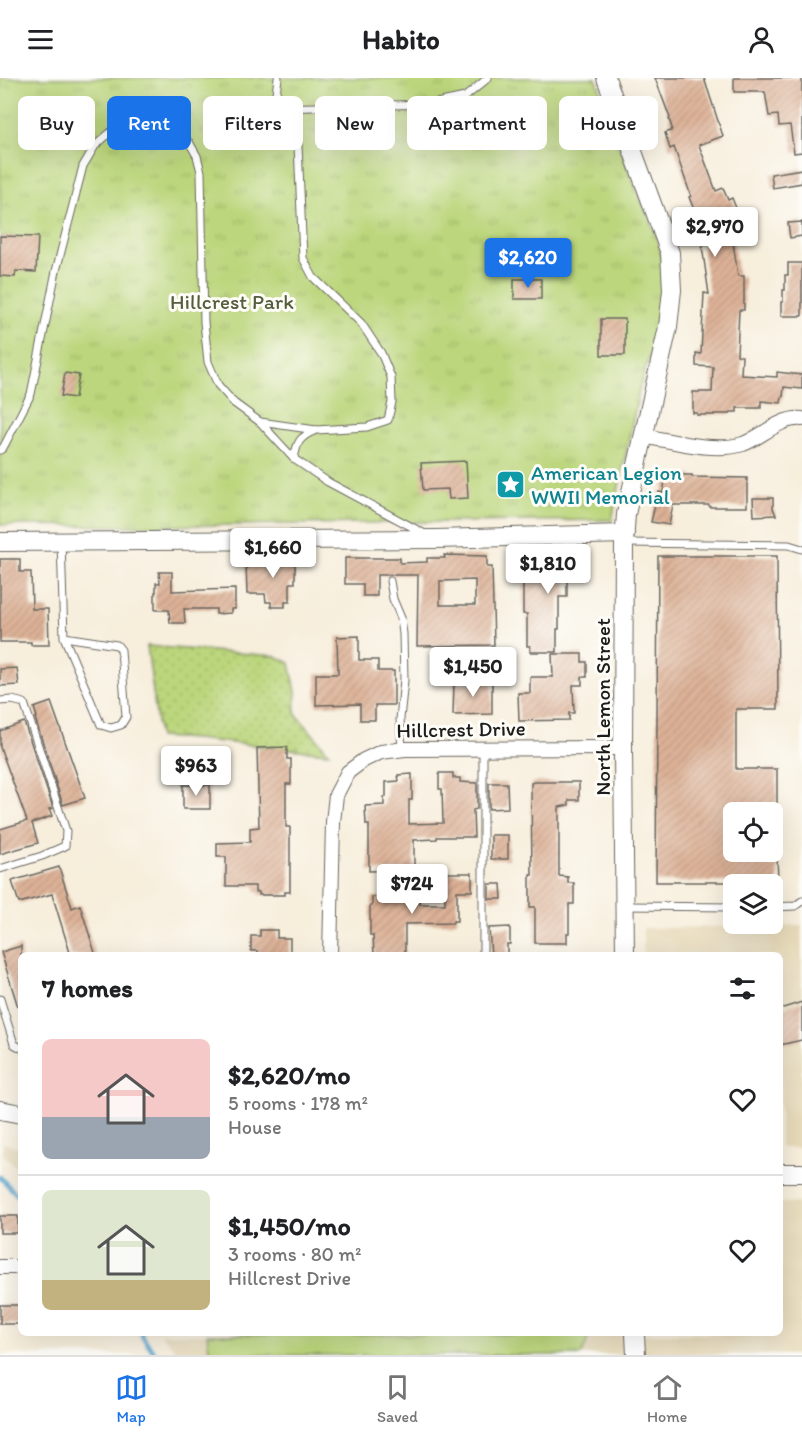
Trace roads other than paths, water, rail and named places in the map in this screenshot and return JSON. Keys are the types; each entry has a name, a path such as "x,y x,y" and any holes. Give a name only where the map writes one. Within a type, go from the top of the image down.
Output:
{"street":[{"name":"North Lemon Street","path":"606,78 670,253 672,290 668,327 626,514 623,748 626,952"},
{"path":"643,436 716,448 744,444 771,427 796,418 802,419"},
{"path":"0,542 625,539"},
{"name":"Hillcrest Drive","path":"330,952 333,822 336,795 348,772 364,760 381,752 402,749 623,748"},
{"path":"0,1110 18,1113"},
{"path":"783,1173 802,1173"},
{"path":"0,1267 18,1267"},
{"path":"635,1336 636,1355"}],"lane":[{"path":"276,96 278,78"},
{"path":"303,107 432,104 465,96 488,78"},
{"path":"0,450 31,394 56,271 82,166 95,146 113,130 147,122 170,127 189,142 197,156 201,172 204,322 208,362 218,385 234,404 260,422 294,459 328,482 436,539"},
{"path":"260,422 316,430 367,427 388,420 392,402 391,377 381,352 361,323 313,277 303,258 298,150"},
{"path":"294,459 297,443 306,434 316,430"},
{"path":"625,539 789,545 802,549"},
{"path":"61,542 64,637 101,725 111,728 121,725 126,717 121,650 117,645 64,637"},
{"path":"390,581 404,634 404,680 400,719 402,749"},
{"path":"0,701 12,700 24,703 66,831 65,846 0,869"},
{"path":"483,748 483,952"},
{"path":"783,907 795,906 802,902"},
{"path":"626,906 723,907"},
{"path":"0,999 14,1044 18,1046"}],"waterway":[{"path":"0,1177 18,1196"},
{"path":"142,1336 156,1355"}],"place":[{"name":"American Legion WWII Memorial","path":"510,484"}],"park label":[{"name":"Hillcrest Park","path":"232,301"}]}
